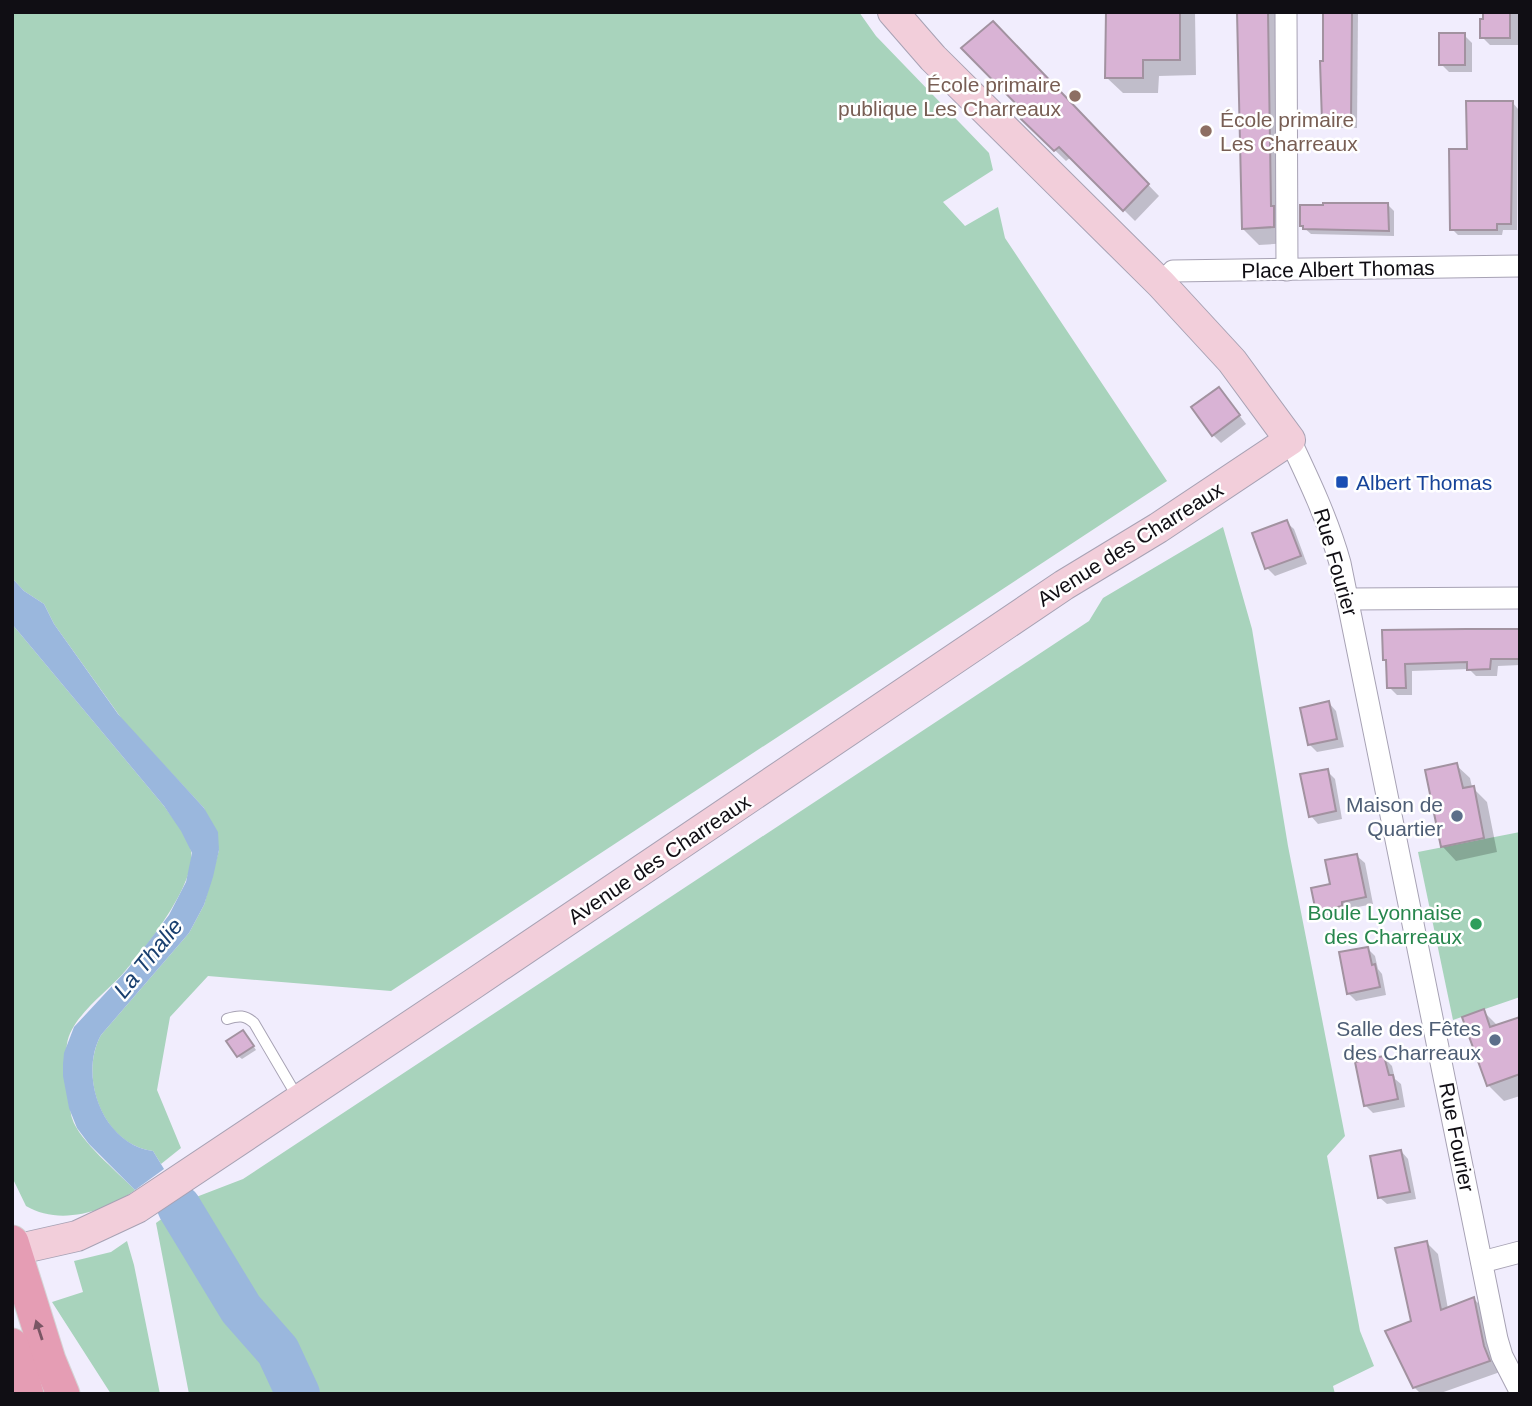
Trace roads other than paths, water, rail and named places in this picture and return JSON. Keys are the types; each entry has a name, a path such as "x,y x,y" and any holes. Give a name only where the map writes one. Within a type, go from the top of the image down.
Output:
{"main road":[{"name":"Rue Fourier","path":"893,12 933,58 1161,284 1232,361 1290,440"},
{"name":"Avenue des Charreaux","path":"14,1246 77,1236 137,1208 208,1163 1064,585 1205,498 1290,440"},
{"path":"14,1246 49,1360 63,1394"},
{"path":"12,1345 27,1394"}],"street":[{"path":"1286,12 1287,270"},
{"name":"Place Albert Thomas","path":"1161,284 1173,271 1520,266"},
{"name":"Rue Fourier","path":"1290,440 1333,539 1349,599 1496,1339 1520,1391"},
{"path":"1349,599 1520,598"},
{"path":"1482,1262 1520,1252"}],"lane":[{"path":"227,1019 246,1017 254,1023 300,1100"}],"water":[{"path":"12,578 24,591 44,604 54,624 118,714 204,808 218,832 219,850 213,877 204,905 189,933 101,1035 95,1052 92,1070 94,1088 109,1122 121,1136 135,1146 153,1151 164,1169 135,1190 89,1144 77,1128 69,1108 63,1076 64,1053 74,1027 127,970 169,915 186,882 192,853 164,806 12,624"}],"waterway":[{"name":"La Thalie","path":"179,1207 241,1309 278,1351 298,1394"}],"place":[{"name":"École primaire publique Les Charreaux","path":"1075,96"},
{"name":"École primaire Les Charreaux","path":"1206,131"},
{"name":"Albert Thomas","path":"1342,482"},
{"name":"Maison de Quartier","path":"1457,816"},
{"name":"Boule Lyonnaise des Charreaux","path":"1476,924"},
{"name":"Salle des Fêtes des Charreaux","path":"1495,1040"}]}
